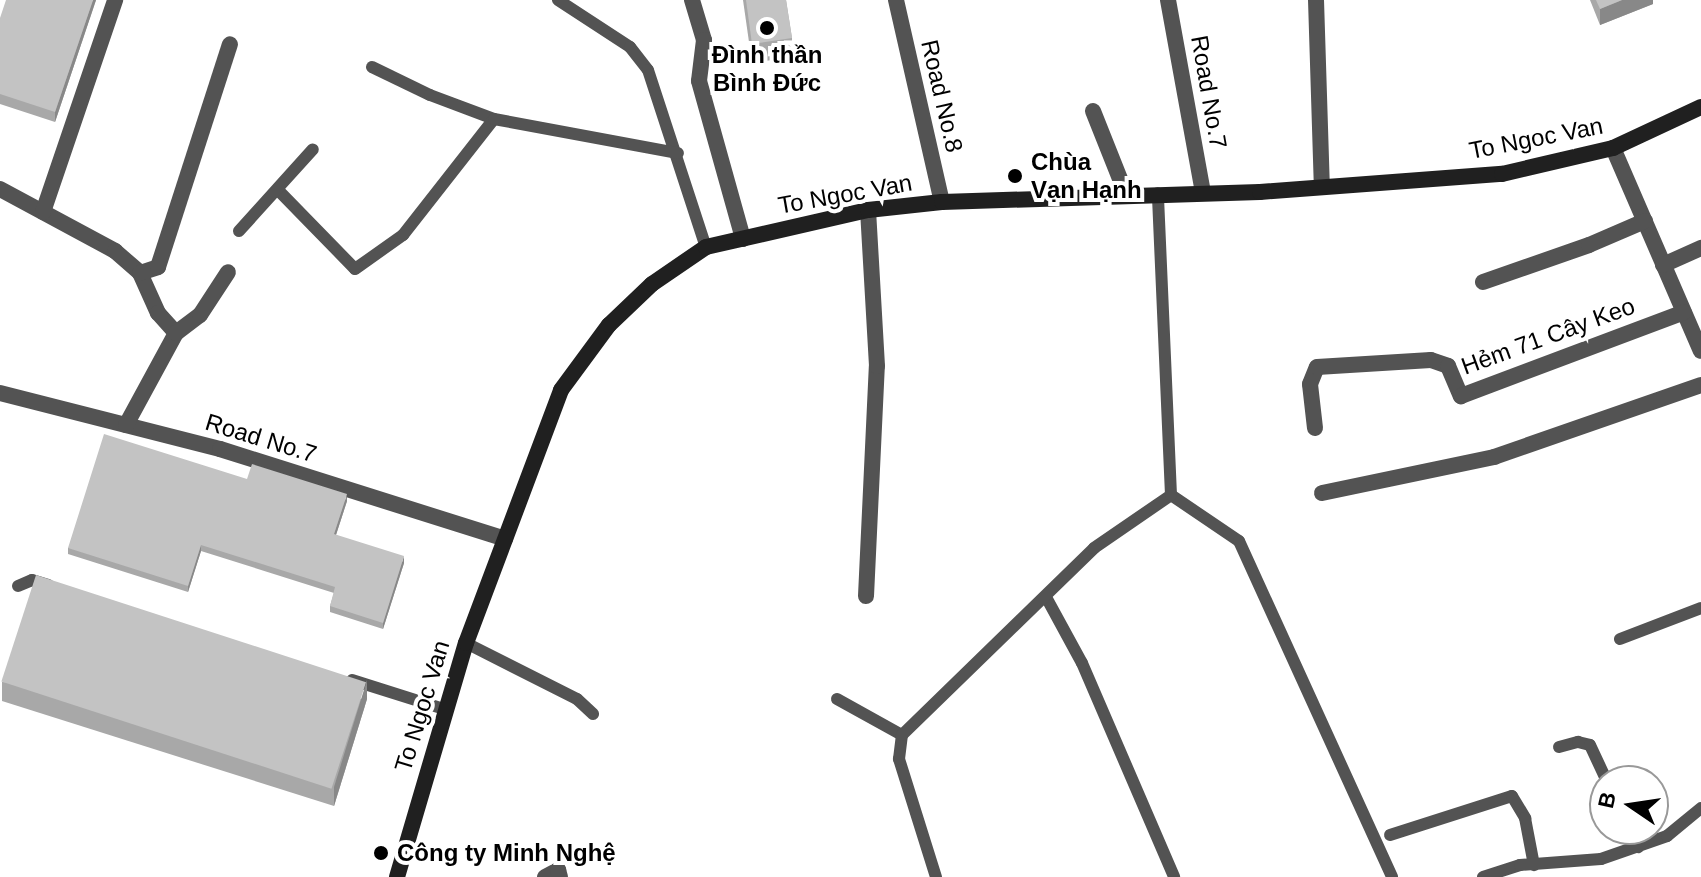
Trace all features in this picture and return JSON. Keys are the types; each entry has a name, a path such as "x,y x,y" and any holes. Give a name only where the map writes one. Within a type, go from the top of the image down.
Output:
{"main road":[{"name":"To Ngoc Van","path":"397,877 444,709 466,643 561,390 576,365 609,325 652,284 706,247 868,210 942,202 1203,193 1502,174 1613,148 1701,107"}],"street":[{"path":"43,212 115,0"},
{"path":"692,0 704,40 699,81 743,239"},
{"name":"Road No.8","path":"896,0 942,202"},
{"name":"Road No.7","path":"1168,0 1203,193"},
{"path":"1316,0 1322,187"},
{"path":"140,273 158,267 230,44"},
{"path":"1093,111 1106,136 1126,194"},
{"path":"1613,148 1701,351"},
{"path":"0,189 115,251 140,273 158,313 176,333"},
{"path":"866,596 877,366 868,210"},
{"path":"1483,282 1589,245 1645,221"},
{"path":"1663,265 1701,248"},
{"path":"126,425 176,333 200,315 228,272"},
{"name":"Hẻm 71 Cây Keo","path":"1315,428 1310,384 1317,367 1431,360 1448,366 1461,396 1684,312"},
{"path":"1322,493 1494,457 1701,385"},
{"name":"Road No.7","path":"0,393 220,449 505,539"},
{"path":"545,877 558,870 560,877"}],"lane":[{"path":"558,0 630,47 648,70 678,153 706,247"},
{"path":"372,67 430,95 494,119 678,153"},
{"path":"278,190 355,269 403,235 494,119"},
{"path":"239,231 313,149"},
{"path":"1158,193 1171,495"},
{"path":"936,877 899,759 902,735 1094,548 1171,495"},
{"path":"1171,495 1239,541 1392,877"},
{"path":"18,586 32,580 63,590"},
{"path":"1046,597 1082,663 1174,877"},
{"path":"1620,639 1701,608"},
{"path":"466,643 577,699 593,714"},
{"path":"337,676 444,709"},
{"path":"837,699 902,735"},
{"path":"1559,747 1578,742 1590,745 1599,765"},
{"path":"1390,835 1512,796 1525,818 1534,865"},
{"path":"1483,877 1534,865 1601,859 1667,836 1701,808"}],"building":[{"path":"6,0 93,0 55,112 0,94 0,18"},
{"name":"Đình thần Bình Đức","path":"746,0 786,0 792,38 752,44"},
{"path":"1596,0 1622,0 1600,9"},
{"path":"104,434 247,479 252,464 347,494 334,534 404,556 383,623 330,606 335,587 201,545 188,586 68,548"},
{"path":"36,575 366,682 331,789 1,682"}],"place":[{"name":"Đình thần Bình Đức","path":"767,28"},
{"name":"Chùa Vạn Hạnh","path":"1015,176"},
{"name":"Công ty Minh Nghệ","path":"381,853"}]}
